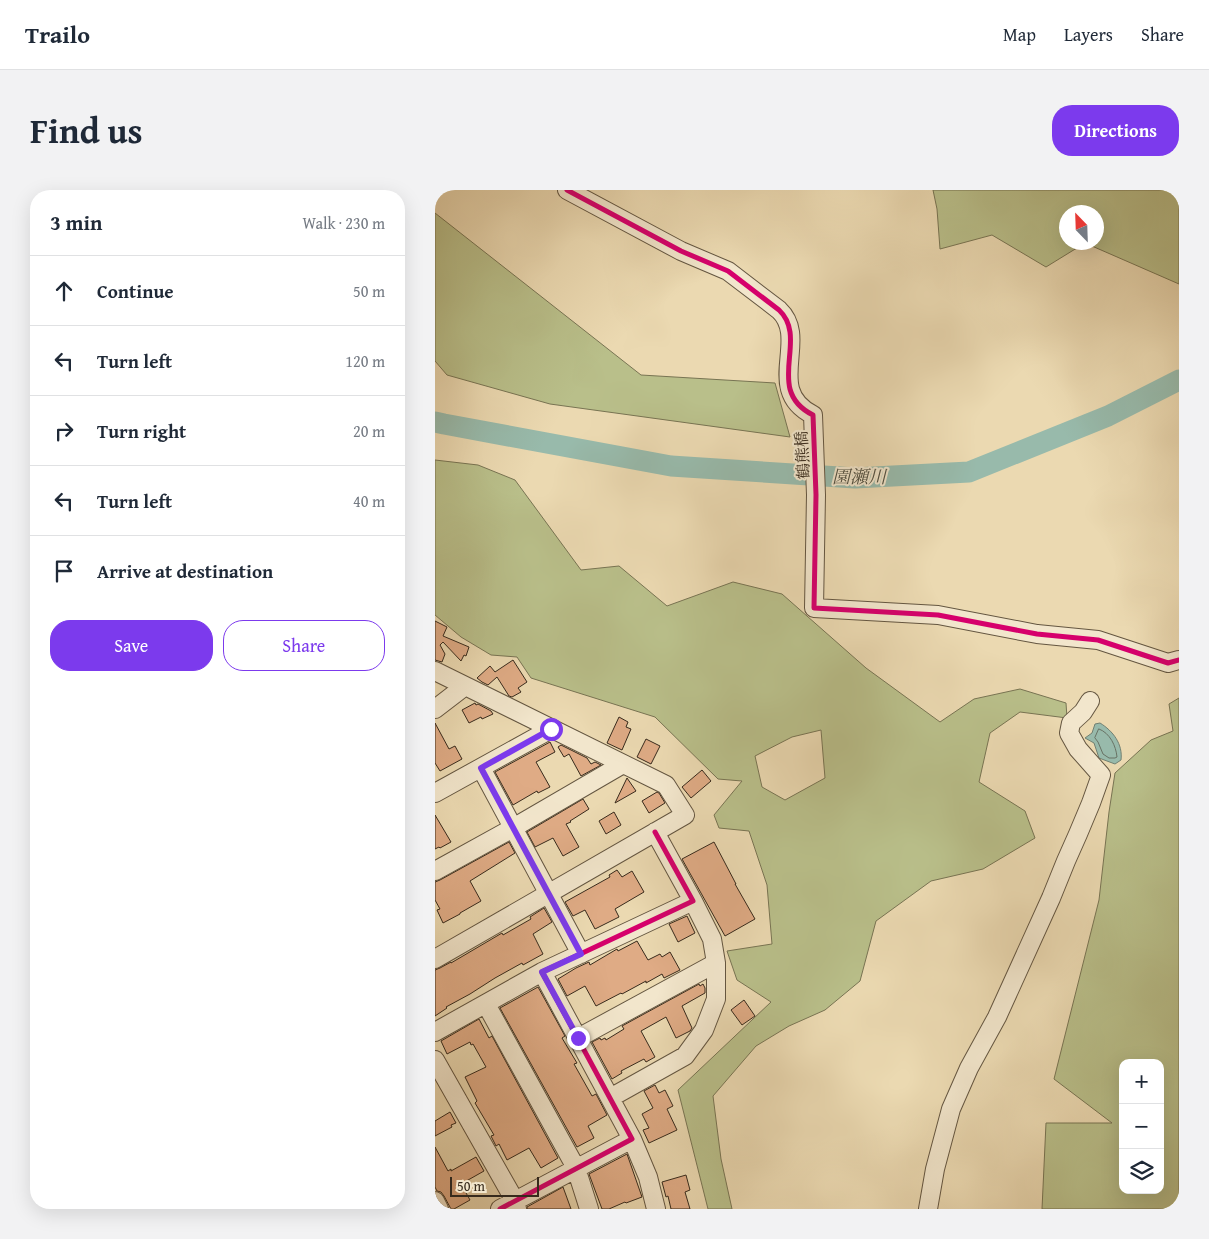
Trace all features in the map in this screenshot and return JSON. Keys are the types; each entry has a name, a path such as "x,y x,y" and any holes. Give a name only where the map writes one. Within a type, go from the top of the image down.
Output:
{"street":[{"name":"鶴熊橋","path":"567,190 681,251 728,271 785,316 790,328 791,341 788,376 791,394 797,403 813,415 816,495 814,608 938,615 1037,634 1097,640 1168,663 1179,660"},
{"path":"435,671 666,785 685,815 435,959"},
{"path":"435,708 465,686"},
{"path":"927,1209 935,1169 951,1109 969,1068 997,1017 1051,898 1065,861 1079,834 1101,774 1078,749 1069,733 1071,723 1083,712 1090,701"},
{"path":"435,793 551,729"},
{"path":"435,871 623,764"},
{"path":"481,768 581,954"},
{"path":"610,1098 685,1056 704,1030 716,999 716,963 712,939 655,832"},
{"path":"435,1032 542,972 693,901"},
{"path":"578,1038 716,963"},
{"path":"542,972 632,1139 648,1177 656,1209"},
{"path":"486,1004 576,1168 589,1209"},
{"path":"435,1060 510,1206 576,1168 632,1139"},
{"path":"435,1202 439,1209"}],"green space":[{"path":"933,190 1179,190 1179,284 1101,250 1104,250 1104,205 1059,205 1059,250 1074,250 1046,267 992,235 940,249 937,209"},
{"path":"435,213 641,375 775,383 790,437 550,404 447,375 435,361"},
{"path":"435,460 478,465 515,480 581,570 619,566 667,606 733,582 782,594 866,668 940,722 974,699 1020,689 1066,703 1067,718 1020,712 990,733 979,782 1025,811 1035,838 983,869 931,881 876,921 860,981 825,1010 789,1026 756,1046 713,1096 721,1159 732,1209 708,1209 678,1090 771,1002 737,980 727,951 772,944 767,885 749,831 719,828 714,815 742,781 718,779 655,717 531,678 517,657 491,655 461,637 435,615","holes":["821,730 825,778 785,800 762,787 755,756 792,737"]},
{"path":"1179,698 1179,1209 1042,1209 1046,1123 1112,1123 1054,1079 1099,900 1115,773 1151,740 1173,731 1169,704"}],"water":[{"path":"1100,723 1113,734 1119,743 1121,760 1115,764 1099,758 1094,743 1085,738 1092,733 1095,724"}],"building":[{"path":"435,621 447,627 443,636 469,647 466,656 464,655 461,661 443,642 440,645 445,654 442,662 435,660"},
{"path":"513,660 527,682 518,688 521,692 512,697 509,696 497,677 488,685 477,678 490,666 495,672"},
{"path":"475,703 491,711 493,714 469,723 462,710"},
{"path":"619,717 628,722 626,727 631,729 622,750 607,743"},
{"path":"435,723 449,749 455,746 462,759 440,771 435,763"},
{"path":"646,739 660,746 651,764 637,757"},
{"path":"550,742 555,752 536,762 550,787 538,793 537,791 513,805 495,772"},
{"path":"561,745 587,758 591,764 595,762 601,765 581,776 569,754 564,757 558,747"},
{"path":"702,770 711,781 691,798 682,787"},
{"path":"627,778 636,791 615,803"},
{"path":"657,792 665,803 649,813 642,801"},
{"path":"583,799 589,809 566,824 579,847 563,856 553,838 535,847 527,832"},
{"path":"614,812 621,825 606,834 599,821"},
{"path":"435,815 451,842 435,849"},
{"path":"509,842 515,853 470,881 481,901 443,923 437,910 440,909 435,900 435,882"},
{"path":"714,842 755,919 725,936 682,859"},
{"path":"617,870 622,877 632,871 644,892 615,909 619,917 595,929 585,910 573,916 565,902 610,877 609,875"},
{"path":"544,908 552,922 533,934 543,954 495,978 446,1007 435,1016 435,970 451,963 502,933 503,935 531,919 530,917"},
{"path":"687,916 695,933 678,942 669,924"},
{"path":"637,941 648,960 660,954 662,957 670,952 680,970 664,978 662,974 596,1006 585,986 567,996 558,979 576,968 589,962 590,965 617,949 618,951"},
{"path":"699,984 700,986 703,984 705,993 682,1006 692,1028 690,1031 676,1038 666,1017 641,1031 655,1057 646,1062 644,1059 621,1071 622,1073 612,1079 592,1042 600,1038 601,1040 605,1038 606,1040 624,1029 622,1026"},
{"path":"538,987 565,1036 562,1038 577,1063 574,1064 592,1096 596,1094 607,1115 588,1126 594,1138 577,1147 500,1008"},
{"path":"744,1000 755,1016 742,1025 731,1010"},
{"path":"479,1019 489,1038 492,1036 558,1158 541,1168 529,1148 507,1160 499,1144 496,1146 491,1136 494,1135 475,1103 477,1101 465,1077 486,1067 473,1044 471,1045 470,1042 447,1054 441,1041"},
{"path":"655,1085 659,1093 665,1090 673,1106 667,1109 677,1130 649,1143 643,1130 649,1128 642,1114 653,1108 644,1091"},
{"path":"450,1112 456,1123 435,1136 435,1121"},
{"path":"435,1147 448,1171 476,1157 484,1171 461,1184 470,1200 454,1209 451,1209 444,1196 435,1187"},
{"path":"627,1154 642,1197 609,1209 602,1209 589,1174"},
{"path":"686,1175 690,1190 685,1192 690,1209 671,1209 662,1182"},
{"path":"563,1187 571,1209 527,1209 527,1207"}],"waterway":[{"name":"園瀬川","path":"435,422 671,466 855,478 969,472 1108,416 1179,380"}],"cycle path":[{"path":"567,190 681,251 728,271 779,310 787,322 790,335 788,378 791,392 798,404 813,415 816,495 814,608 938,615 1037,634 1098,640 1168,663 1179,660"},
{"path":"500,1209 632,1139 542,972 693,901 655,832"}],"route":[{"path":"551,729 481,768 581,954 542,972 578,1038"}]}
